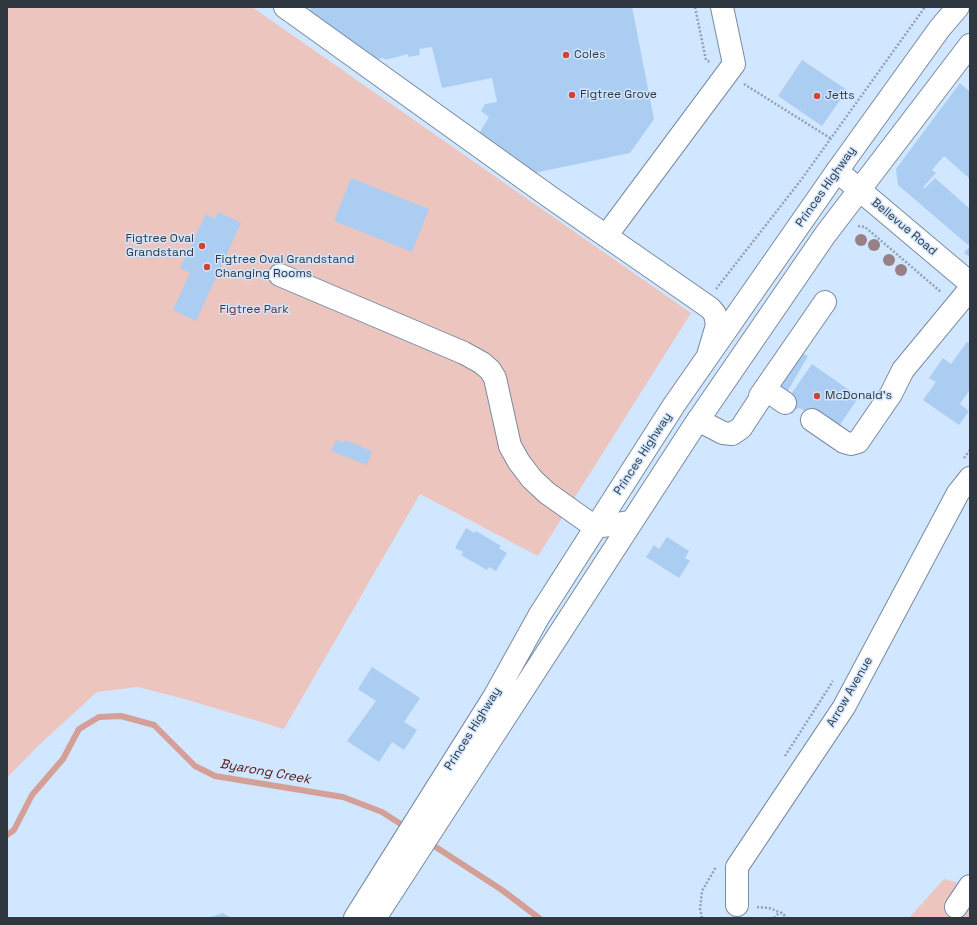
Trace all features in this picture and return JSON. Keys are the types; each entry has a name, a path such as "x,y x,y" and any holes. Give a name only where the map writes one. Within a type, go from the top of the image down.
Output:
{"main road":[{"path":"285,7 713,311 717,325 709,354"},
{"path":"606,236 731,69 722,7"},
{"name":"Princes Highway","path":"435,808 539,616 595,527 709,354 837,171 940,17 958,7"},
{"name":"Princes Highway","path":"355,918 406,854 435,808 825,235 970,45"},
{"name":"Bellevue Road","path":"837,171 970,283"},
{"path":"280,275 464,353 482,363 490,370 495,378 510,446 519,462 547,493 595,527 631,522"},
{"path":"760,396 768,392 844,442 855,444 891,394 903,370 970,288"},
{"path":"698,420 723,433 732,434 740,428 760,396 825,302"},
{"name":"Arrow Avenue","path":"737,905 737,867 844,707 958,493 966,470"},
{"name":"Princes Highway","path":"376,918 406,854"},
{"path":"956,907 970,886"}],"path":[{"path":"695,7 706,60 731,69 830,138"},
{"path":"801,180 925,7"},
{"path":"855,226 865,227 956,305"},
{"path":"966,470 970,450"},
{"path":"784,756 834,679"},
{"path":"702,918 700,909 702,891 719,861"},
{"path":"737,905 769,908 782,913 787,918"},
{"path":"774,918 778,914 782,913"}],"green space":[{"name":"Figtree Park","path":"7,7 252,7 691,313 538,556 420,494 284,729 188,700 138,687 97,692 37,747 7,778"},
{"path":"944,879 970,886 970,918 909,918"}],"building":[{"name":"Figtree Grove","path":"312,7 632,7 654,119 630,153 534,173 477,137 489,117 481,111 485,104 497,102 492,78 442,88 432,47 419,49 420,55 408,57 408,54 385,60 384,58 372,60 306,16"},
{"name":"Jetts","path":"802,60 847,90 822,126 778,96"},
{"path":"960,83 970,92 970,179 944,156 932,170 936,173 923,187 925,188 935,178 970,209 970,243 968,245 898,185 896,169"},
{"path":"351,178 429,209 412,252 334,221"},
{"name":"Figtree Oval Grandstand Changing Rooms","path":"218,212 241,223 196,321 173,310 190,273 180,268 206,214 215,219"},
{"path":"970,246 970,257 964,253"},
{"path":"967,342 970,343 970,389 960,404 969,411 959,425 923,400 936,382 929,378 943,358 951,364"},
{"path":"802,353 808,356 786,394 776,387"},
{"path":"812,364 859,397 835,432 808,425 799,419 802,414 807,413 800,408 796,409 792,414 782,407"},
{"path":"336,440 344,443 345,440 372,451 367,465 331,451"},
{"path":"466,528 474,533 476,531 501,546 499,548 507,553 496,571 489,567 487,570 461,555 463,552 455,548"},
{"path":"667,537 689,551 685,558 690,561 679,578 646,557 654,545 659,549"},
{"path":"372,667 420,698 404,722 417,730 404,750 392,742 379,762 347,741 376,701 358,689"},
{"path":"223,913 231,918 208,918"}],"waterway":[{"name":"Byarong Creek","path":"7,835 14,830 32,795 63,759 79,729 99,717 121,716 154,725 195,766 215,776 343,797 382,812 407,828"},
{"name":"Byarong Creek","path":"428,842 502,890 539,918"}],"place":[{"name":"Coles","path":"566,55"},
{"name":"Figtree Grove","path":"572,95"},
{"name":"Jetts","path":"817,96"},
{"name":"Figtree Oval Grandstand","path":"202,246"},
{"name":"Figtree Oval Grandstand Changing Rooms","path":"207,267"},
{"name":"McDonald's","path":"817,396"}]}
